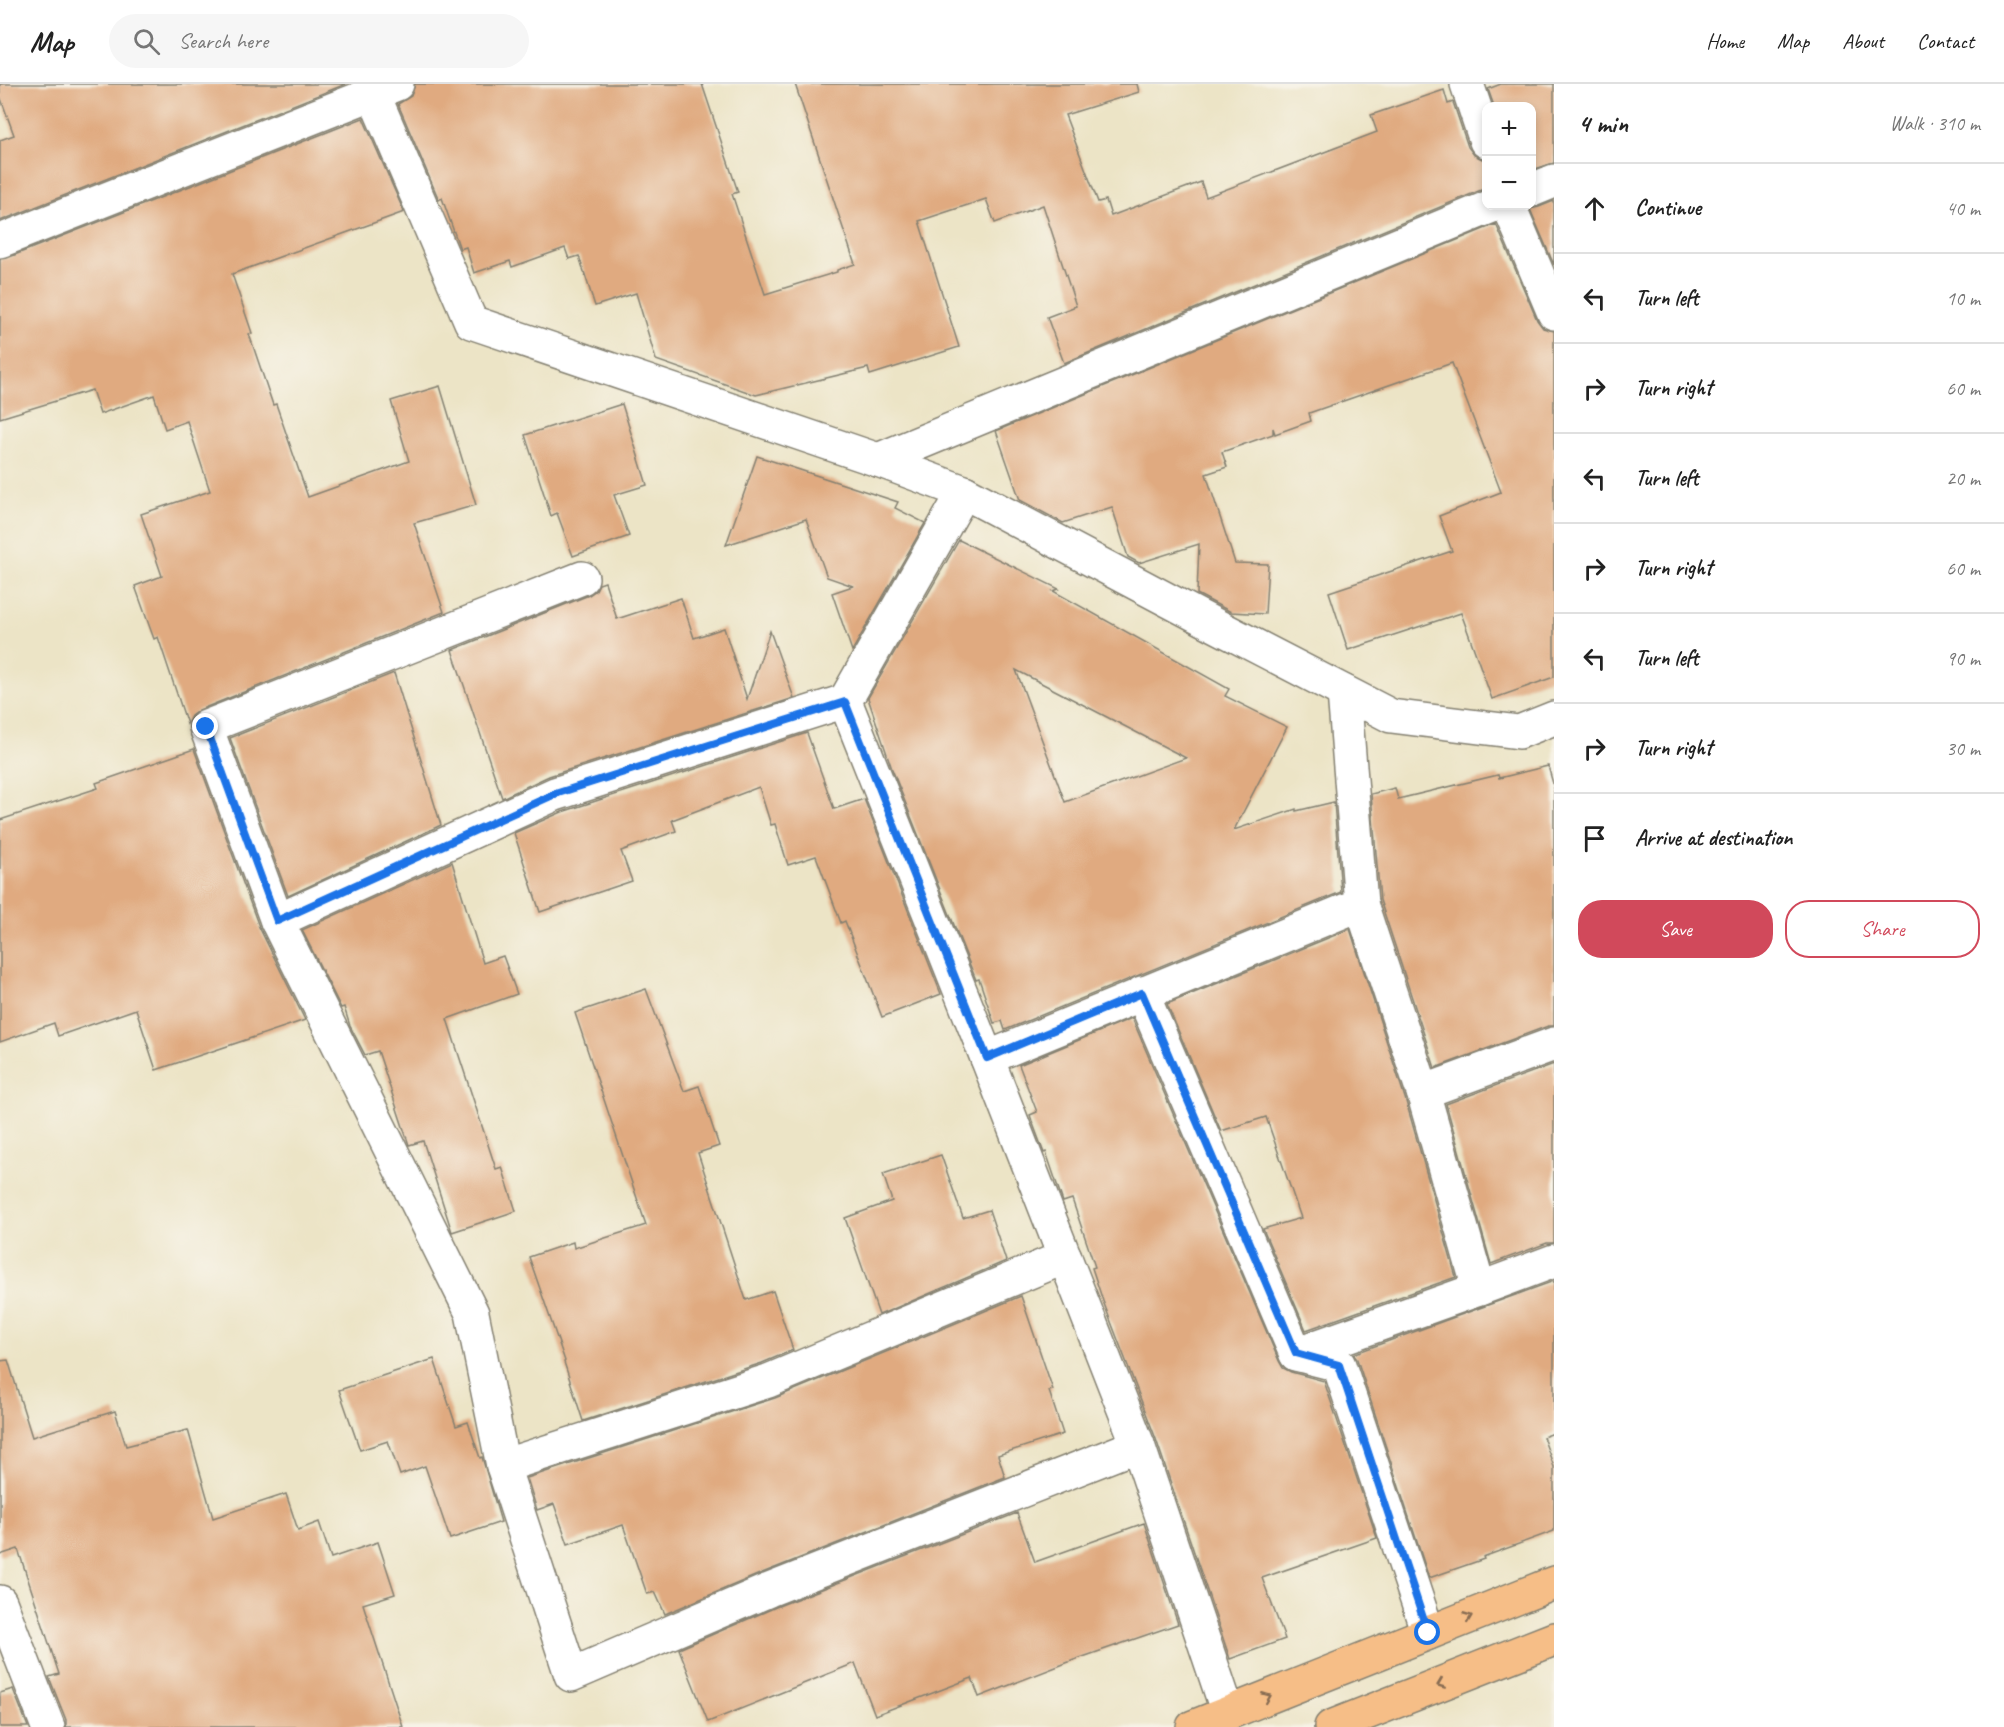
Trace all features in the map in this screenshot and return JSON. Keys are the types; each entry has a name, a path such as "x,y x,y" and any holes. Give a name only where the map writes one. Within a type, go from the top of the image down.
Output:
{"main road":[{"path":"1193,1727 1554,1583"},
{"path":"1331,1727 1554,1639"}],"street":[{"path":"1467,84 1482,129"},
{"path":"0,241 380,87 471,322 878,460 964,492 1391,716 1520,732 1554,718"},
{"path":"1536,188 1554,181"},
{"path":"878,460 1482,210"},
{"path":"1511,210 1554,313"},
{"path":"277,921 555,794 845,702 964,492"},
{"path":"582,578 206,727 277,921 472,1313 503,1466 572,1675 769,1590 1138,1445"},
{"path":"1344,692 1361,904 1423,1092 1479,1289"},
{"path":"845,702 1138,1445 1228,1713"},
{"path":"987,1058 1361,904"},
{"path":"1142,993 1296,1353"},
{"path":"1423,1092 1554,1044"},
{"path":"503,1466 768,1381 1065,1257"},
{"path":"1296,1353 1554,1261"},
{"path":"1296,1353 1339,1365 1428,1633"},
{"path":"0,1602 48,1727"}],"building":[{"path":"0,84 346,84 0,221 0,140 14,135 0,96"},
{"path":"415,84 702,84 738,192 732,194 765,294 837,272 837,270 855,264 795,84 1137,84 1139,92 1065,115 1098,202 1106,200 1111,216 1201,182 1206,197 1377,132 1371,115 1444,90 1448,104 1453,102 1468,147 1474,155 1482,159 1482,190 1064,363 1047,317 1076,306 1043,205 995,223 986,199 919,221 959,347 870,375 868,368 756,395 656,360 636,293 595,306 579,256 569,259 565,248 512,267 510,261 474,273 466,247 460,249 442,198 439,200 398,104 411,96"},
{"path":"1501,84 1554,84 1554,163 1536,169 1536,102 1493,102 1488,89"},
{"path":"363,118 404,212 232,274 252,333 249,334 308,497 409,461 391,401 440,386 476,505 414,523 444,612 199,710 191,716 187,724 158,637 154,639 135,586 162,576 141,514 210,491 187,421 165,429 154,395 100,414 92,390 0,418 0,259"},
{"path":"1554,201 1554,265 1530,210 1536,210"},
{"path":"1496,224 1537,320 1543,328 1554,331 1554,677 1492,699 1461,613 1348,650 1329,592 1452,551 1439,516 1501,492 1452,363 1309,413 1311,421 1275,434 1273,428 1273,434 1222,452 1227,467 1206,474 1235,563 1268,564 1265,614 1231,612 1197,594 1199,544 1139,563 1128,557 1112,507 1063,523 1020,500 996,431"},
{"path":"622,404 647,485 614,495 629,536 573,556 557,513 551,516 525,435"},
{"path":"757,456 898,502 895,508 925,523 852,651 832,593 853,586 827,577 806,519 726,545"},
{"path":"959,540 1059,589 1053,591 1229,689 1225,696 1287,727 1234,830 1296,809 1296,811 1334,802 1341,892 1005,1030 1002,1021 994,1023 979,979 976,980 892,769 868,698","holes":["1016,670 1186,758 1065,802"]},
{"path":"605,582 617,619 681,598 694,638 724,628 747,699 770,631 794,698 549,776 502,798 452,650 589,595 596,590 599,584"},
{"path":"394,673 441,825 288,896 230,738"},
{"path":"807,733 834,809 864,799 941,994 882,1017 845,921 841,923 816,856 788,865 775,824 771,825 759,787 672,820 676,831 621,851 632,881 540,912 514,833 562,812"},
{"path":"194,749 259,927 305,1020 156,1070 136,1009 58,1036 54,1023 0,1042 0,820 98,788 96,783"},
{"path":"1548,766 1554,787 1554,1026 1548,1026 1435,1068 1380,900 1371,794 1395,788 1398,799 1498,775 1499,778"},
{"path":"452,862 483,963 503,956 517,994 447,1019 496,1169 502,1167 516,1211 452,1232 423,1141 409,1145 378,1051 365,1055 350,1026 344,1007 341,1008 302,930"},
{"path":"1350,929 1405,1098 1456,1277 1306,1330 1263,1229 1301,1218 1266,1117 1221,1131 1167,1004"},
{"path":"646,989 684,1091 699,1086 719,1146 698,1153 746,1300 773,1291 793,1350 762,1363 583,1421 529,1257 573,1242 574,1248 646,1225 575,1013"},
{"path":"1132,1018 1279,1361 1283,1368 1291,1372 1324,1381 1377,1538 1262,1578 1285,1639 1230,1659 1156,1439 1103,1301 1092,1268 1095,1267 1072,1199 1063,1202 1046,1152 1044,1153 1032,1121 1030,1115 1037,1112 1019,1065"},
{"path":"1554,1064 1554,1243 1547,1243 1491,1264 1446,1104"},
{"path":"941,1155 963,1218 989,1210 1006,1261 879,1315 845,1218 892,1201 883,1174"},
{"path":"1554,1281 1554,1433 1543,1437 1554,1467 1554,1531 1429,1578 1357,1359 1353,1354"},
{"path":"1021,1296 1053,1390 1049,1391 1063,1434 998,1455 1005,1477 665,1614 655,1592 647,1594 623,1525 568,1544 554,1504 537,1510 527,1478 775,1398"},
{"path":"434,1359 456,1426 468,1422 480,1458 482,1457 501,1522 450,1539 425,1466 400,1475 388,1441 360,1450 339,1390"},
{"path":"8,1360 32,1437 115,1411 126,1446 188,1430 213,1518 286,1494 298,1530 319,1522 331,1558 378,1542 395,1594 363,1604 403,1727 66,1727 66,1720 49,1677 59,1674 18,1549 0,1555 0,1361"},
{"path":"1017,1513 1035,1562 1144,1523 1178,1624 1074,1660 979,1697 972,1678 875,1715 855,1663 708,1722 679,1649 776,1607"},
{"path":"13,1689 28,1727 0,1727 0,1693"}],"route":[{"path":"206,727 277,921 555,794 845,702 987,1058 1142,993 1296,1353 1339,1365 1428,1633"}]}
